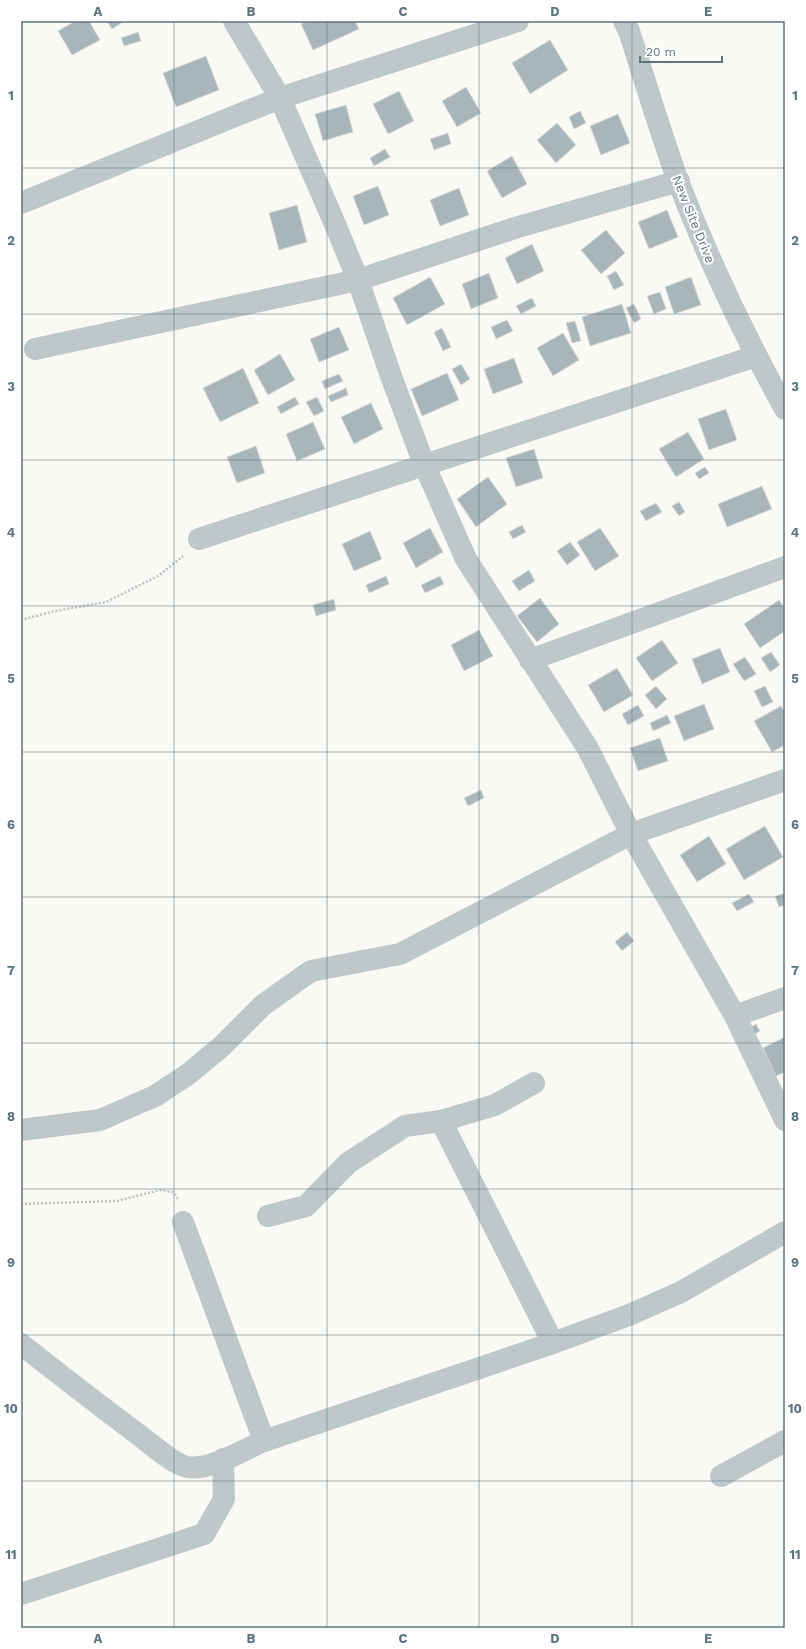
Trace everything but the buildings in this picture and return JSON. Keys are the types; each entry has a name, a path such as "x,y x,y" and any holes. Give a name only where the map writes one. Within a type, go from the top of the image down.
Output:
{"street":[{"path":"234,21 280,98 335,224 358,280 391,376 424,464 466,559 587,747 631,834 735,1016 785,1120"},
{"path":"21,203 280,98 518,21"},
{"name":"New Site Drive","path":"624,21 629,31 655,114 679,182 715,271 756,356 785,408"},
{"path":"35,349 358,280 518,227 679,182"},
{"path":"199,539 756,356"},
{"path":"530,660 785,567"},
{"path":"21,1130 100,1120 155,1096 187,1075 221,1047 263,1005 311,971 400,954 631,834 785,780"},
{"path":"735,1016 785,998"},
{"path":"268,1216 306,1206 348,1163 405,1126 441,1121 495,1105 534,1083"},
{"path":"441,1121 553,1343"},
{"path":"183,1222 264,1441"},
{"path":"21,1344 68,1382 167,1456 186,1467 202,1466 223,1459 264,1441 553,1343 629,1315 681,1292 785,1232"},
{"path":"721,1476 785,1441"},
{"path":"21,1594 204,1534 224,1499 223,1459"}],"path":[{"path":"21,621 55,610 106,602 158,576 182,558 199,539"},
{"path":"21,1204 117,1201 160,1190 173,1192 179,1200 183,1222"}]}
